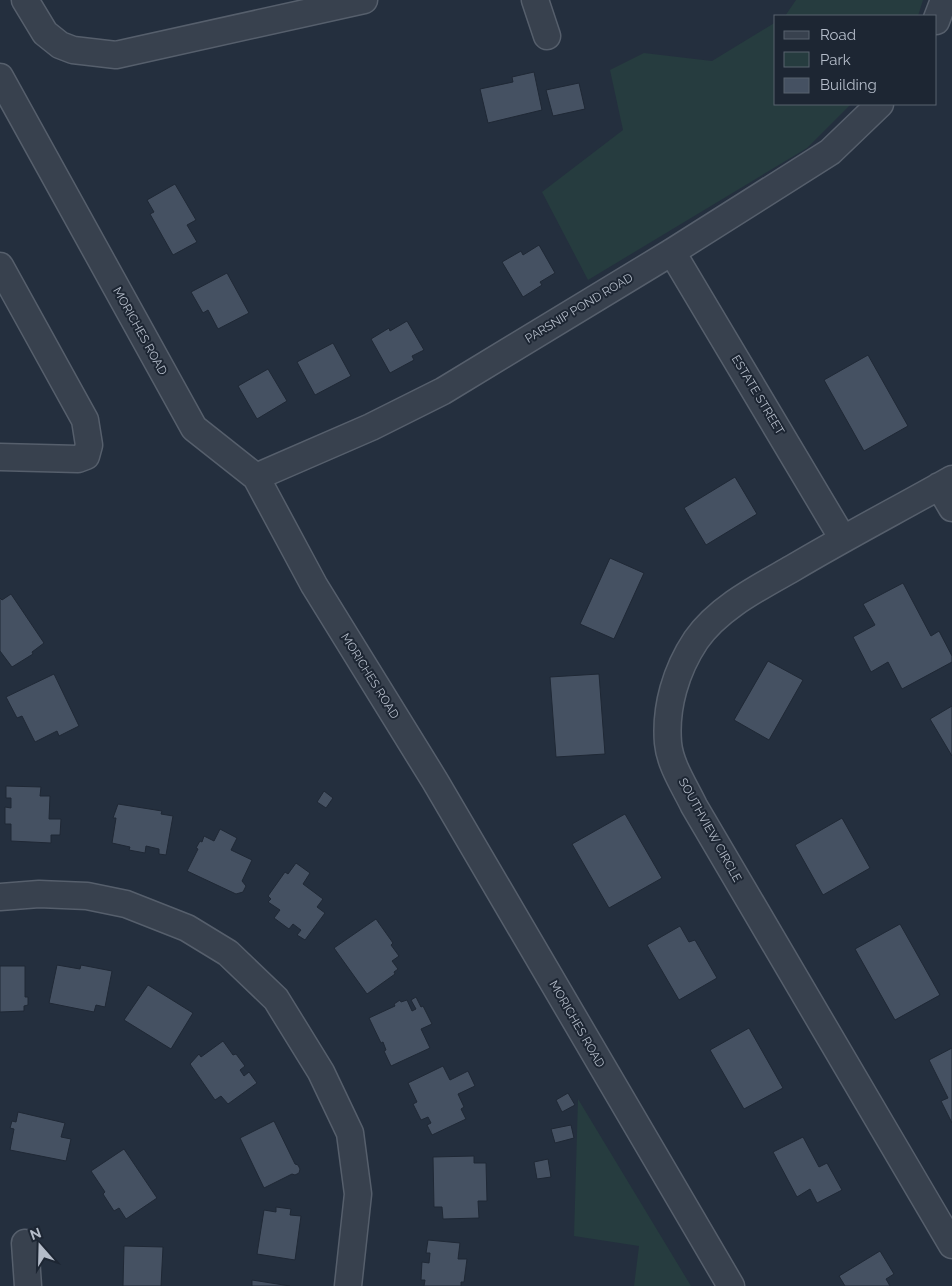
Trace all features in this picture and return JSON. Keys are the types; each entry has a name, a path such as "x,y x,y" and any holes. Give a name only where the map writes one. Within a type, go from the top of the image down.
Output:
{"street":[{"path":"25,0 45,33 60,45 73,50 116,55 364,0"},
{"path":"536,0 547,36"},
{"path":"937,18 944,0"},
{"name":"MORICHES ROAD","path":"0,77 194,428 256,477 314,585 435,781 731,1286"},
{"name":"PARSNIP POND ROAD","path":"256,477 371,427 444,391 672,252 830,152 879,105"},
{"name":"ESTATE STREET","path":"672,252 844,539"},
{"path":"0,266 85,420 89,445 86,456 78,459 0,457"},
{"name":"SOUTHVIEW CIRCLE","path":"948,491 844,539 751,592 719,615 697,639 674,685 668,711 668,746 674,765 712,838 952,1245"},
{"path":"0,896 39,894 87,896 126,904 187,928 228,953 276,999 322,1072 350,1133 358,1194 348,1286"},
{"path":"25,1243 28,1286"}],"green space":[{"path":"796,0 923,0 918,15 786,15"},
{"path":"774,23 774,105 850,105 807,148 588,280 542,192 623,130 610,70 644,53 712,61"},
{"path":"578,1099 691,1286 634,1286 639,1246 574,1236"}],"building":[{"path":"534,72 542,110 488,123 480,89 513,82 512,77"},
{"path":"579,83 585,109 553,116 546,90"},
{"path":"175,184 196,220 187,225 197,242 173,255 150,214 154,212 147,200"},
{"path":"539,245 555,273 540,282 542,285 523,297 502,262 521,251 523,255"},
{"path":"227,273 249,313 218,329 208,310 203,313 191,292"},
{"path":"407,321 424,350 412,356 414,360 390,373 371,339 389,328 390,331"},
{"path":"333,343 351,376 315,395 297,362"},
{"path":"868,355 908,426 864,451 824,380"},
{"path":"268,369 287,401 257,419 238,386"},
{"path":"735,477 757,514 706,545 684,508"},
{"path":"610,558 644,573 614,639 580,624"},
{"path":"903,583 931,636 939,631 952,656 952,662 902,689 888,662 871,672 853,637 875,625 863,604"},
{"path":"11,594 44,643 32,652 33,654 12,667 0,651 0,598 2,600"},
{"path":"768,661 803,680 769,740 734,720"},
{"path":"54,674 79,726 59,736 57,731 35,742 22,716 17,718 6,697"},
{"path":"599,674 605,754 556,757 550,677"},
{"path":"952,706 952,756 930,719"},
{"path":"6,786 41,787 40,796 50,796 49,819 61,819 60,835 51,835 51,843 11,841 11,824 5,824 5,807 11,808 11,798 6,798"},
{"path":"324,791 333,798 326,808 317,802"},
{"path":"118,804 162,811 161,814 173,816 166,855 159,854 159,849 146,846 145,853 129,850 130,847 112,843 116,818 113,818"},
{"path":"625,814 662,878 609,908 572,844"},
{"path":"842,818 870,868 823,895 795,845"},
{"path":"220,829 237,838 231,850 252,860 242,881 246,886 243,892 236,894 187,871 200,841 202,842 204,836 214,841"},
{"path":"296,863 310,873 303,884 323,899 317,907 325,913 305,940 297,935 301,930 293,924 289,929 274,918 280,910 268,902 271,899 268,896 285,872 288,874"},
{"path":"376,919 393,943 391,945 399,956 392,961 398,969 394,972 395,974 367,994 334,948"},
{"path":"900,924 940,995 895,1020 855,949"},
{"path":"680,926 689,942 695,940 717,978 679,1000 647,945"},
{"path":"57,965 80,969 81,965 112,971 105,1007 96,1005 94,1012 49,1003"},
{"path":"0,966 25,966 25,997 28,997 28,1005 24,1006 24,1011 0,1012"},
{"path":"148,985 193,1013 171,1049 124,1020"},
{"path":"416,997 432,1024 421,1029 430,1048 391,1066 384,1051 386,1050 383,1042 381,1043 369,1018 395,1006 394,1004 400,1000 401,1002 407,1000 412,1011 416,1009 411,1000"},
{"path":"749,1028 783,1088 744,1109 710,1050"},
{"path":"223,1041 233,1055 236,1054 245,1066 240,1070 244,1076 249,1072 257,1083 228,1104 221,1096 215,1100 190,1064 199,1054 201,1057"},
{"path":"952,1048 952,1123 941,1101 948,1098 929,1060"},
{"path":"443,1066 450,1080 468,1071 475,1086 458,1094 464,1107 461,1109 466,1119 432,1135 427,1125 431,1123 428,1117 421,1120 413,1104 417,1102 408,1083"},
{"path":"568,1093 575,1105 562,1112 556,1100"},
{"path":"18,1112 65,1123 61,1137 71,1139 66,1161 10,1150 14,1129 10,1128 12,1121 16,1122"},
{"path":"274,1121 295,1164 300,1169 299,1173 292,1174 264,1188 240,1138"},
{"path":"571,1125 574,1138 555,1143 551,1129"},
{"path":"803,1137 819,1167 827,1163 842,1190 817,1203 810,1189 797,1197 773,1152"},
{"path":"124,1149 157,1198 126,1219 119,1208 114,1211 103,1194 105,1192 91,1171"},
{"path":"474,1156 474,1163 486,1163 487,1201 478,1201 479,1218 443,1219 442,1207 434,1207 433,1157"},
{"path":"548,1159 551,1177 537,1179 534,1162"},
{"path":"276,1207 291,1209 290,1215 301,1216 295,1260 257,1254 264,1210 276,1212"},
{"path":"428,1240 460,1243 458,1259 467,1259 464,1282 461,1282 461,1286 424,1286 425,1280 421,1280 422,1262 429,1263 430,1253 426,1253"},
{"path":"124,1246 163,1247 161,1286 123,1286"},
{"path":"880,1251 894,1274 886,1279 890,1286 845,1286 839,1276"},
{"path":"252,1280 290,1286 252,1286"}]}
